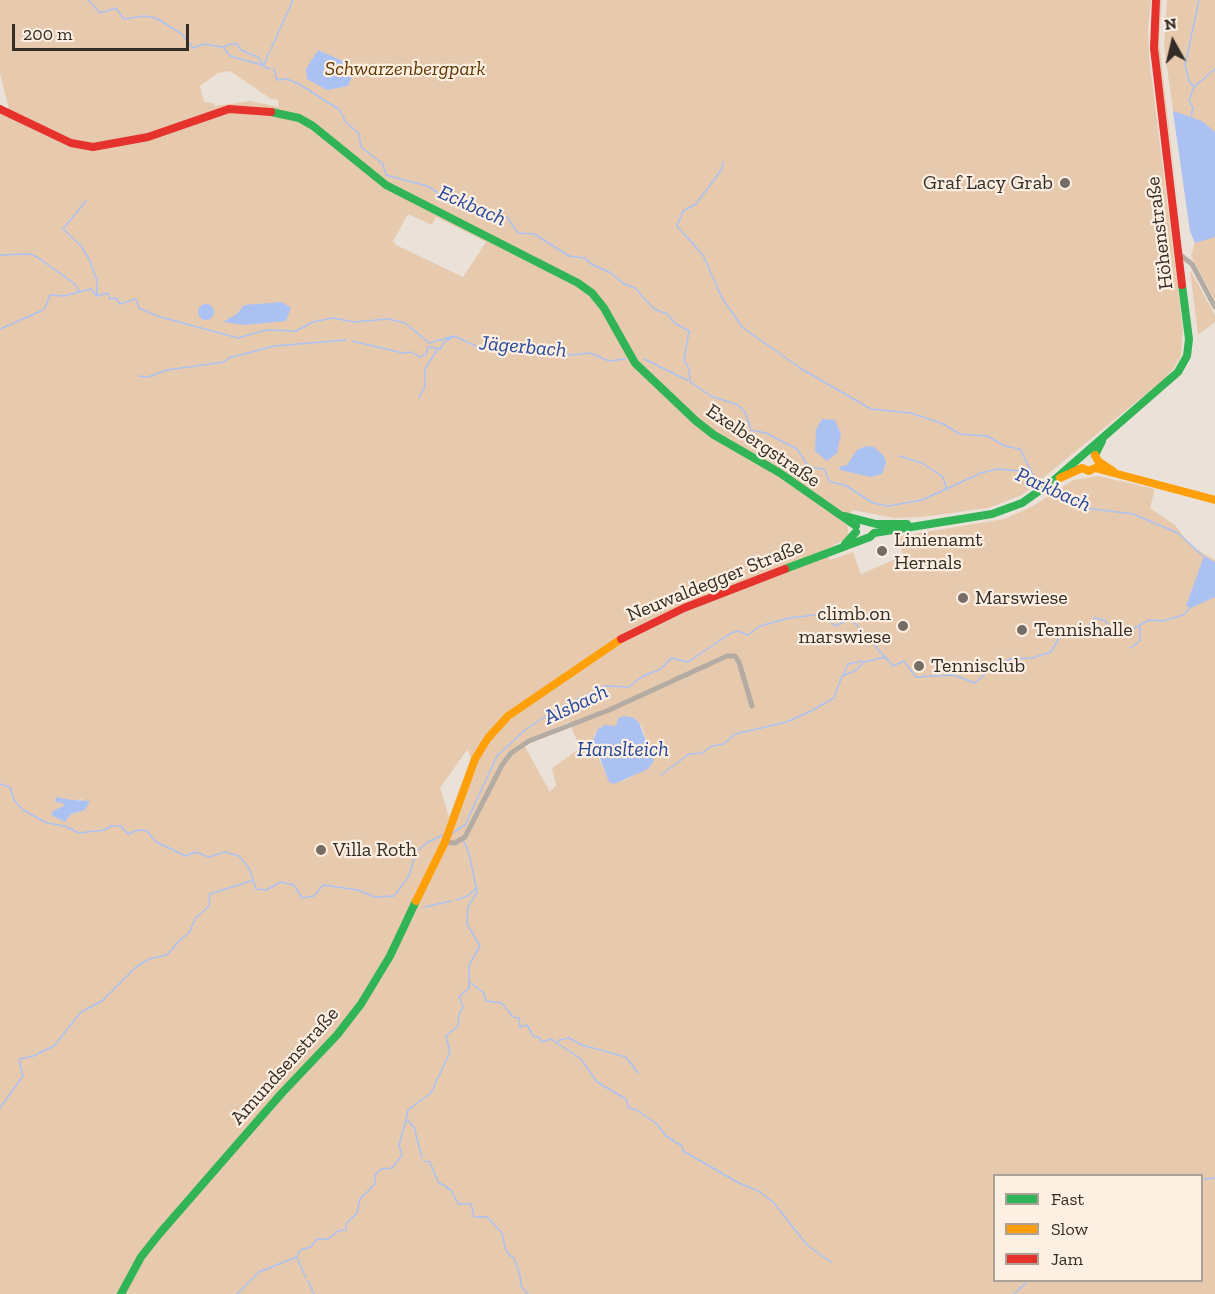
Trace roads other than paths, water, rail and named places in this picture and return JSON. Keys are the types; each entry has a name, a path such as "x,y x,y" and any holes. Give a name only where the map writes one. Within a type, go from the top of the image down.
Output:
{"main road":[{"name":"Höhenstraße","path":"1087,452 1169,383 1185,361 1189,339 1154,48 1156,0"},
{"name":"Exelbergstraße","path":"0,109 71,142 93,147 148,138 229,109 260,109 299,118 386,185 592,292 604,308 635,363 714,435 765,464 816,501 858,526 866,519 873,523"},
{"name":"Höhenstraße","path":"1096,461 1100,444 1111,431"},
{"path":"923,524 873,523 874,533 1006,510 1022,503 1041,490 1087,452 1096,461 1115,471 1215,500"},
{"path":"1079,459 1082,468"},
{"path":"1053,481 1082,468 1089,471 1096,461"},
{"path":"858,526 863,538"},
{"name":"Neuwaldegger Straße","path":"844,545 858,526"},
{"name":"Neuwaldegger Straße","path":"446,841 470,769 488,738 508,716 552,684 604,649 648,624 874,533"},
{"name":"Amundsenstraße","path":"121,1294 141,1257 160,1233 353,1015 390,956 446,841"}],"street":[{"path":"1179,254 1192,264 1215,307"},
{"path":"446,841 459,841 465,837 502,765 523,745 609,710 727,656 735,656 739,662 752,706"}],"water":[{"path":"318,50 343,61 352,77 348,86 327,90 307,79 306,69"},
{"path":"1173,111 1202,121 1215,132 1215,237 1195,243 1190,231"},
{"path":"282,302 291,308 286,321 245,325 223,322 237,314 244,305"},
{"path":"206,304 212,306 214,312 212,318 206,320 200,318 198,312 200,306"},
{"path":"822,419 835,420 841,434 837,453 827,461 815,451 816,430"},
{"path":"866,446 874,447 884,456 886,463 882,474 870,477 840,470 839,467 847,465 857,450"},
{"path":"1204,556 1215,562 1215,597 1191,608 1186,606"},
{"name":"Hanslteich","path":"624,716 634,718 639,723 654,761 648,769 614,784 609,782 593,740 598,729 605,725 616,726 618,718"},
{"path":"56,797 90,801 85,810 71,814 65,822 51,815 54,810 64,806 63,803 55,802"}],"waterway":[{"name":"Eckbach","path":"88,0 100,13 116,8 124,19 144,16 156,18 182,34 193,48 204,44 222,47 236,43 241,50 258,57 264,67 270,69"},
{"path":"271,49 293,0"},
{"path":"1191,117 1193,108 1189,100 1194,87 1189,81 1185,65 1199,0"},
{"path":"224,48 230,56 262,65"},
{"path":"264,65 269,52"},
{"name":"Eckbach","path":"274,69 277,80 287,79 299,84 340,110 345,121 359,134 361,147 383,164 386,175 427,186 443,196 485,211 492,219 507,217 518,233 534,234 569,256 585,258 591,264 611,273 624,284 635,288 654,309 667,314 676,324 689,331 684,360 689,369 690,382 711,396 738,405 745,412 751,430 766,433 797,449 809,467 824,469 830,482 845,485 873,503 888,506 922,500 981,473 997,469 1020,471 1043,483"},
{"path":"1194,87 1215,69"},
{"path":"723,162 722,169 696,204 683,211 677,226 703,255 722,298 742,327 800,368 871,409 911,413 943,424 960,434 987,436 1005,446 1020,449 1034,477"},
{"path":"86,201 63,229 82,247 89,259 97,280 97,295"},
{"path":"0,255 30,254 37,257 75,284 79,291"},
{"name":"Jägerbach","path":"0,329 41,311 45,308 50,295 64,296 91,289 97,296"},
{"name":"Jägerbach","path":"97,296 108,293 110,299 116,298 120,304 136,299 139,308 157,316 238,338 266,330 296,331 313,322 333,318 354,322 388,319 405,323 429,343 454,336 478,347 523,347 572,355 590,353 609,361 625,359"},
{"path":"352,341 403,353 412,352 419,357 426,354 428,347 441,349 443,343 453,337"},
{"path":"139,376 148,377 167,370 224,362 229,358 274,346 346,340"},
{"path":"419,398 425,386 425,369 437,350"},
{"name":"Jägerbach","path":"644,359 687,380"},
{"path":"899,456 922,463 943,477 947,490"},
{"name":"Parkbach","path":"1049,487 1085,508 1133,514 1178,533 1204,557"},
{"name":"Alsbach","path":"451,834 465,825 497,756 525,730 555,710 605,686 629,687 643,676 661,669 671,658 688,662 731,633 738,631 748,635 760,626 789,618 823,614 835,626 851,619 893,666 904,661 916,677 953,675 975,683 989,670 1010,659 1032,658 1051,652 1061,635 1083,631 1095,618 1106,621 1110,628 1131,630 1149,620 1163,621 1183,615 1191,607"},
{"path":"1130,648 1140,641 1140,627"},
{"path":"661,775 689,754 702,753 712,746 724,744 735,734 787,722 813,710 834,698 842,676 855,671 864,662 886,657"},
{"path":"843,676 848,664 862,661"},
{"name":"Alsbach","path":"0,784 10,787 14,800 23,810 47,823 65,826 79,833 121,826 128,834 138,830 147,831 156,842 186,856 195,852 209,857 225,852 239,856 249,868 256,889 266,890 281,882 294,885 302,898 314,896 323,885 358,890 375,897 394,896 409,876 416,852 428,842 443,835"},
{"path":"422,1158 414,1127 406,1119 408,1110 431,1093 450,1052 446,1036 458,1026 459,1015 463,1007 459,997 469,988 469,965 480,946 467,924 468,907 477,892 469,853 463,840"},
{"path":"0,1108 23,1076 19,1059 33,1056 54,1046 81,1012 102,1001 136,967 149,959 167,955 189,933 195,919 209,906 210,894 251,881"},
{"path":"456,900 468,896 475,889"},
{"path":"425,907 451,901"},
{"path":"471,983 484,993 486,1001 502,1003 513,1017 519,1018 520,1027 527,1025 534,1037 539,1037 542,1042 551,1039 581,1059 597,1082 626,1099 629,1108 637,1110 657,1124 666,1136 682,1146 683,1151 739,1183 760,1192 774,1203 807,1245 831,1262"},
{"path":"557,1044 559,1040 569,1038 582,1045 626,1057 638,1073"},
{"path":"237,1294 259,1272 297,1257 300,1250 311,1247 317,1239 328,1239 338,1231 346,1230 346,1224 357,1213 360,1199 375,1184 375,1175 381,1169 392,1168 402,1155 399,1145 406,1120"},
{"path":"424,1161 430,1162 438,1182 451,1190 458,1204 471,1204 474,1217 487,1217 502,1233 505,1248 514,1258 521,1286 528,1294"},
{"path":"1204,1179 1215,1178"},
{"path":"297,1258 306,1278"},
{"path":"308,1281 314,1294"},
{"path":"1014,1294 1027,1282"}],"place":[{"name":"Graf Lacy Grab","path":"1065,183"},
{"name":"Linienamt Hernals","path":"882,551"},
{"name":"Marswiese","path":"963,598"},
{"name":"climb.on marswiese","path":"903,626"},
{"name":"Tennishalle","path":"1022,630"},
{"name":"Tennisclub","path":"919,666"},
{"name":"Villa Roth","path":"321,850"}],"park label":[{"name":"Schwarzenbergpark","path":"405,69"}]}
